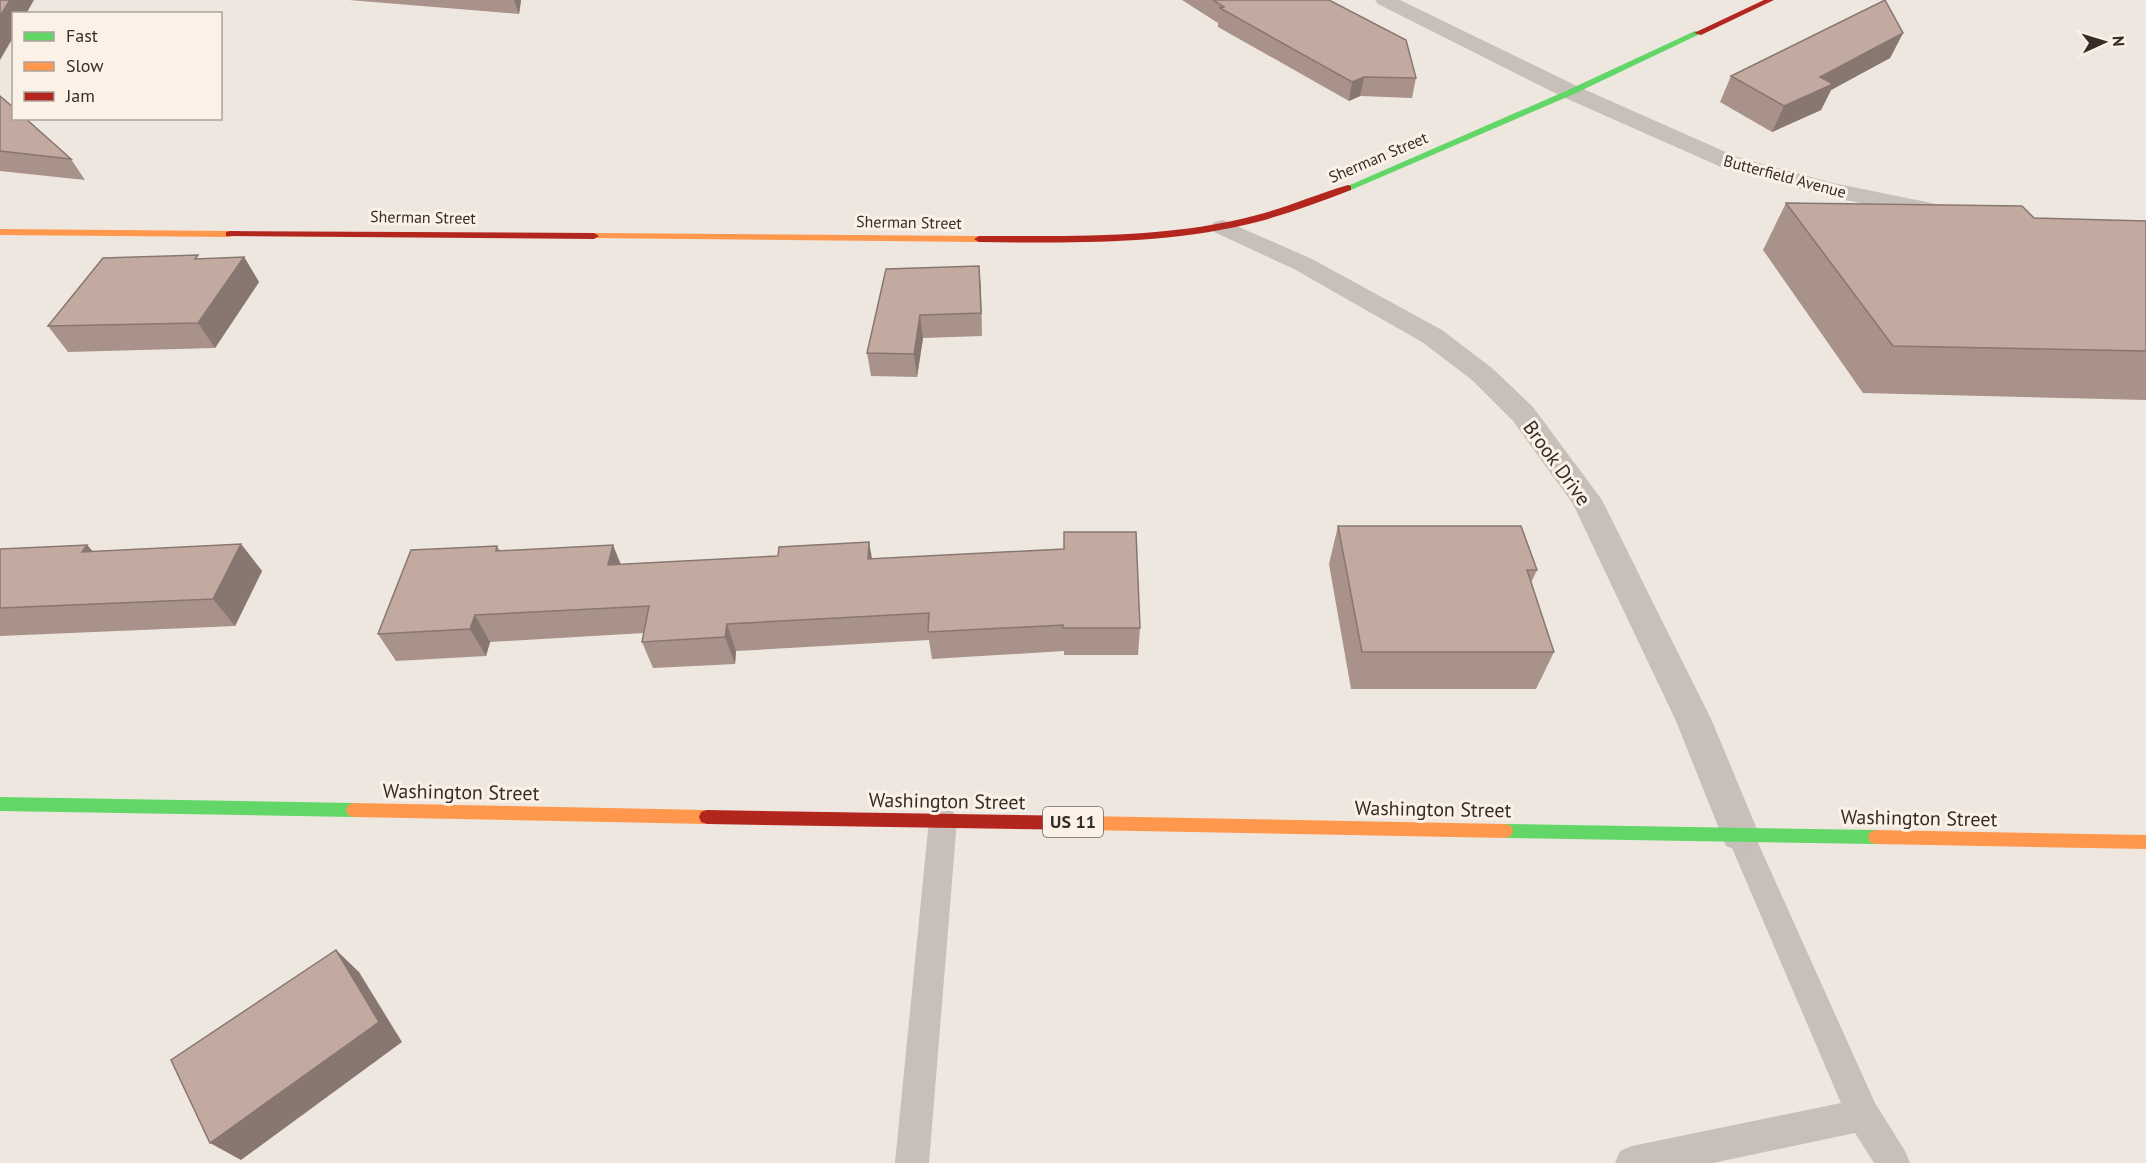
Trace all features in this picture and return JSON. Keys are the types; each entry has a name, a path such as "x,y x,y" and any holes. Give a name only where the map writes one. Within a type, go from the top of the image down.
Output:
{"street":[{"name":"Butterfield Avenue","path":"1385,0 1570,92 1729,162 1830,190 1972,217"},
{"name":"Sherman Street","path":"0,232 1092,240 1172,235 1256,220 1321,200 1570,92 1770,0"},
{"name":"Brook Drive","path":"1223,227 1304,264 1432,336 1482,374 1523,414 1586,500 1695,721 1740,834"},
{"name":"Washington Street","path":"0,804 2146,842"}],"lane":[{"path":"912,1163 944,820"},
{"path":"1740,834 1863,1115 1893,1163"},
{"path":"1632,1163 1863,1115"}],"building":[{"path":"0,0 10,0 0,16"},
{"path":"1213,0 1329,0 1406,40 1416,78 1364,77 1352,82 1220,8 1224,7"},
{"path":"1885,0 1903,33 1820,77 1833,84 1784,106 1731,76"},
{"path":"0,96 12,106 12,120 27,120 71,159 0,151"},
{"path":"1786,203 2022,206 2034,218 2146,221 2146,351 1893,346"},
{"path":"198,255 195,259 244,257 198,323 48,326 103,258"},
{"path":"979,266 981,313 920,315 914,354 867,353 886,269"},
{"path":"1338,526 1521,526 1537,570 1527,570 1554,652 1362,652"},
{"path":"1064,532 1136,532 1140,628 1063,628 1063,625 928,632 929,613 727,624 725,637 642,642 649,606 475,615 470,629 378,634 411,550 497,546 496,551 613,545 608,565 778,556 779,547 869,542 868,559 1064,549"},
{"path":"241,544 213,599 0,608 0,549 87,545 82,552"},
{"path":"336,950 379,1022 210,1143 171,1060"}],"traffic: fast":[{"path":"1348,188 1571,92 1698,33"},
{"path":"0,804 354,810"},
{"path":"1505,831 1876,837"}],"traffic: slow":[{"path":"0,232 230,234"},
{"path":"594,236 979,239"},
{"path":"354,810 707,817"},
{"path":"1084,823 1505,831"},
{"path":"1876,837 2146,842"}],"traffic: jam":[{"path":"1698,33 1770,0"},
{"path":"979,239 1121,237 1212,228 1302,205 1348,188"},
{"path":"230,234 594,236"},
{"path":"707,817 1084,823"}]}
